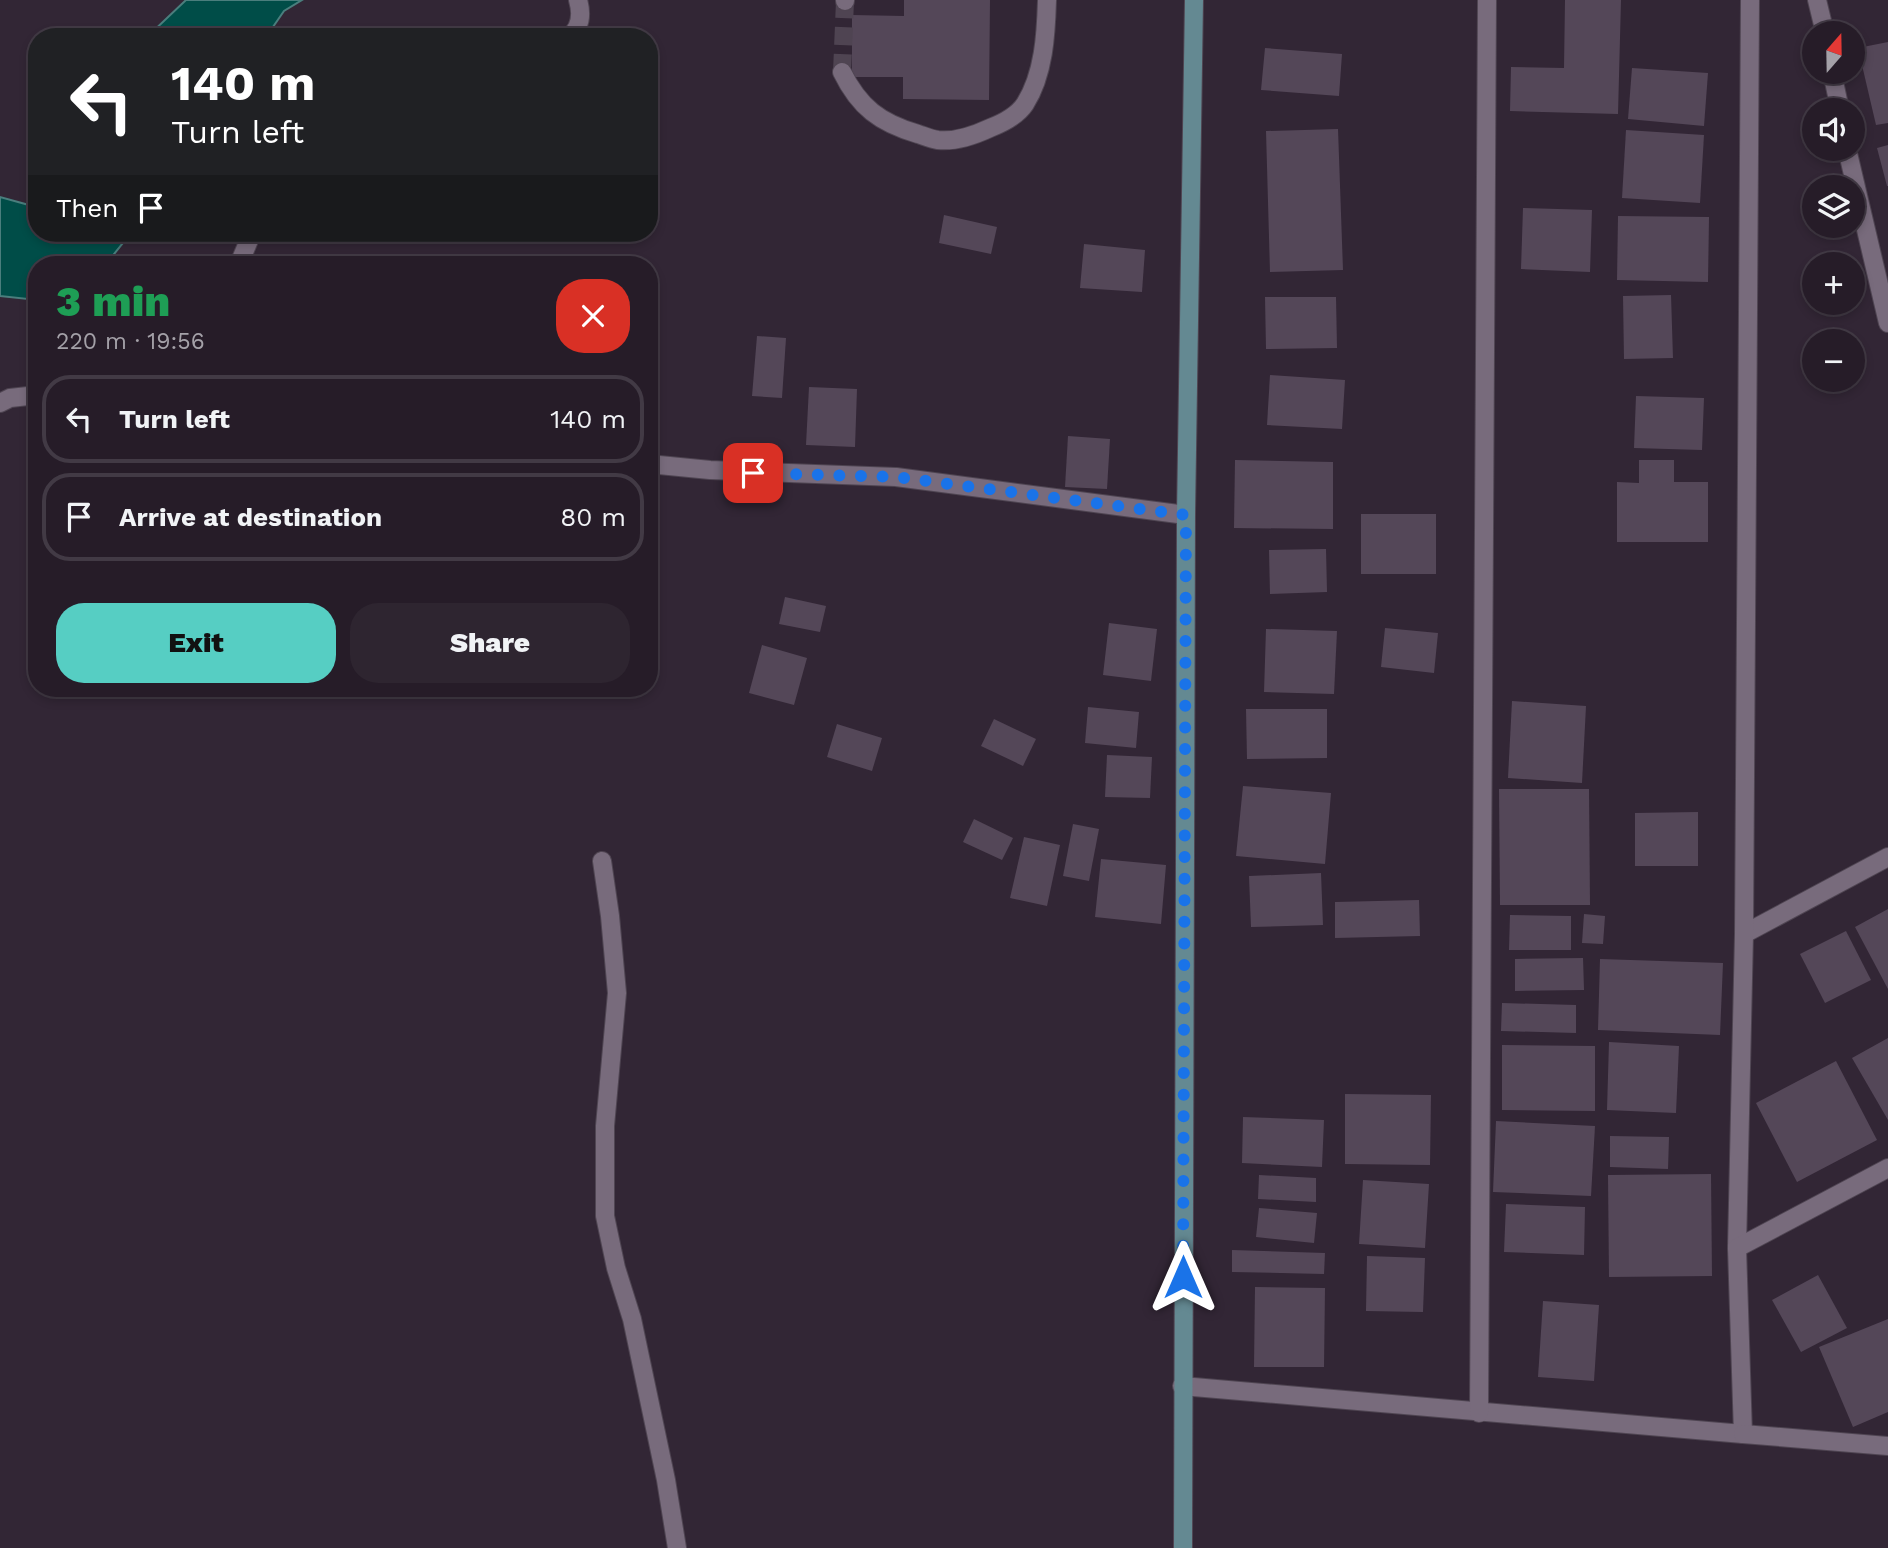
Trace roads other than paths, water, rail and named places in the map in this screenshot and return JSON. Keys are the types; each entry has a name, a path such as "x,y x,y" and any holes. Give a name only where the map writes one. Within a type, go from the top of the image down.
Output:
{"street":[{"path":"576,28 580,21 578,0"},
{"path":"842,72 852,93 869,111 898,128 940,141 973,135 1007,121 1024,106 1035,85 1041,58 1047,0"},
{"path":"1183,1548 1186,515 1194,0"},
{"path":"1479,1413 1488,0"},
{"path":"1743,1434 1737,1248 1744,933 1750,0"},
{"path":"1817,0 1822,21"},
{"path":"1850,161 1888,323"},
{"path":"0,403 10,398 28,397"},
{"path":"658,465 734,472 896,477 1186,515"},
{"path":"1744,933 1888,856"},
{"path":"602,861 617,993 605,1126 605,1216 616,1268 632,1319 666,1480 677,1548"},
{"path":"1737,1248 1888,1168"},
{"path":"1182,1386 1888,1446"}],"tunnel":[{"path":"842,72 845,1"}]}
